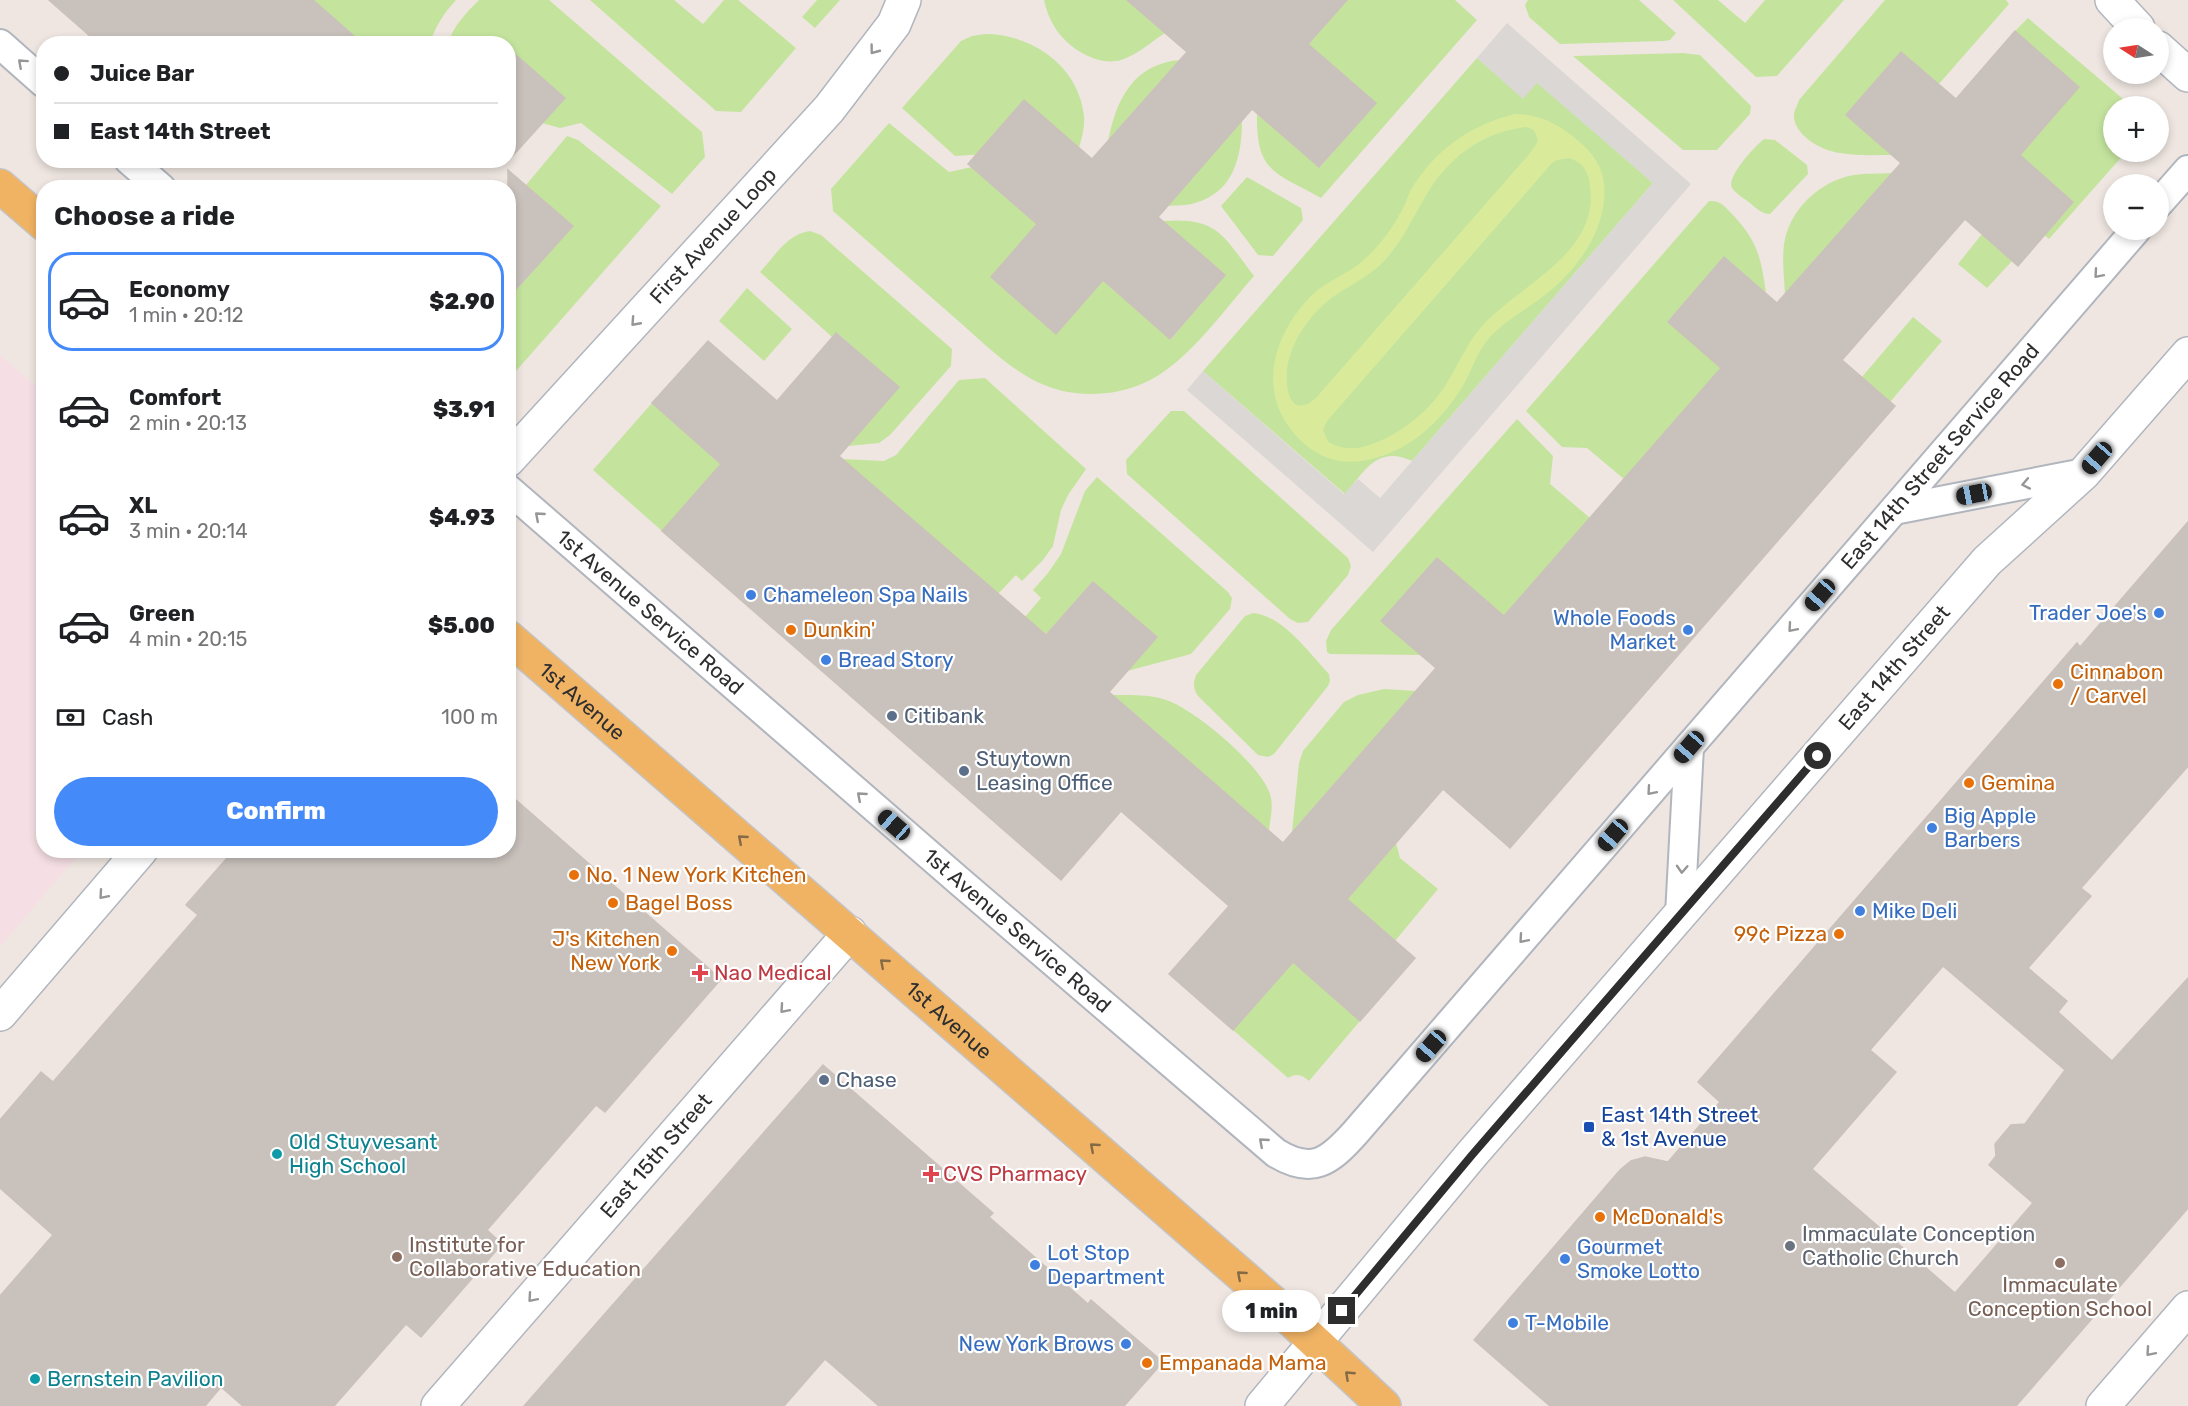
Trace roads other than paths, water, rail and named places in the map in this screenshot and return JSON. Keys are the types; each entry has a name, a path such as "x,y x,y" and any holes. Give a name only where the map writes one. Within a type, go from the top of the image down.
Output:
{"main road":[{"path":"1,189 36,217"},
{"name":"1st Avenue","path":"516,644 1270,1300 1384,1406"}],"street":[{"name":"First Avenue Loop","path":"516,451 830,109 894,24 904,0"},
{"path":"2112,0 2129,18"},
{"path":"2169,58 2188,75"},
{"name":"East 14th Street","path":"1262,1406 1472,1155 1987,561 2084,473 2188,354"},
{"path":"0,1014 134,858"},
{"name":"East 15th Street","path":"438,1406 850,933"},
{"path":"2103,1406 2188,1308"}],"lane":[{"path":"0,44 36,76"},
{"path":"138,168 152,180"},
{"path":"2169,192 2188,170"},
{"name":"East 14th Street Service Road","path":"1315,1165 1328,1159 1348,1141 2127,240"},
{"path":"1894,510 2084,473"},
{"name":"1st Avenue Service Road","path":"516,496 1276,1153 1299,1165 1315,1165"},
{"path":"1680,915 1689,747"}],"place":[{"name":"Chameleon Spa Nails","path":"751,595"},
{"name":"Trader Joe's","path":"2159,613"},
{"name":"Dunkin'","path":"791,630"},
{"name":"Whole Foods Market","path":"1688,630"},
{"name":"Bread Story","path":"826,660"},
{"name":"Cinnabon / Carvel","path":"2058,684"},
{"name":"Citibank","path":"892,716"},
{"name":"Stuytown Leasing Office","path":"964,771"},
{"name":"Gemina","path":"1969,783"},
{"name":"Big Apple Barbers","path":"1932,828"},
{"name":"No. 1 New York Kitchen","path":"574,875"},
{"name":"Bagel Boss","path":"613,903"},
{"name":"Mike Deli","path":"1860,911"},
{"name":"99¢ Pizza","path":"1839,934"},
{"name":"J's Kitchen New York","path":"672,951"},
{"name":"Nao Medical","path":"700,973"},
{"name":"Chase","path":"824,1080"},
{"name":"East 14th Street & 1st Avenue","path":"1589,1127"},
{"name":"Old Stuyvesant High School","path":"277,1154"},
{"name":"CVS Pharmacy","path":"931,1174"},
{"name":"McDonald's","path":"1600,1217"},
{"name":"Immaculate Conception Catholic Church","path":"1790,1246"},
{"name":"Institute for Collaborative Education","path":"397,1257"},
{"name":"Gourmet Smoke Lotto","path":"1565,1259"},
{"name":"Immaculate Conception School","path":"2060,1263"},
{"name":"Lot Stop Department","path":"1035,1265"},
{"name":"T-Mobile","path":"1513,1323"},
{"name":"New York Brows","path":"1126,1344"},
{"name":"Empanada Mama","path":"1147,1363"},
{"name":"Bernstein Pavilion","path":"35,1379"}]}
